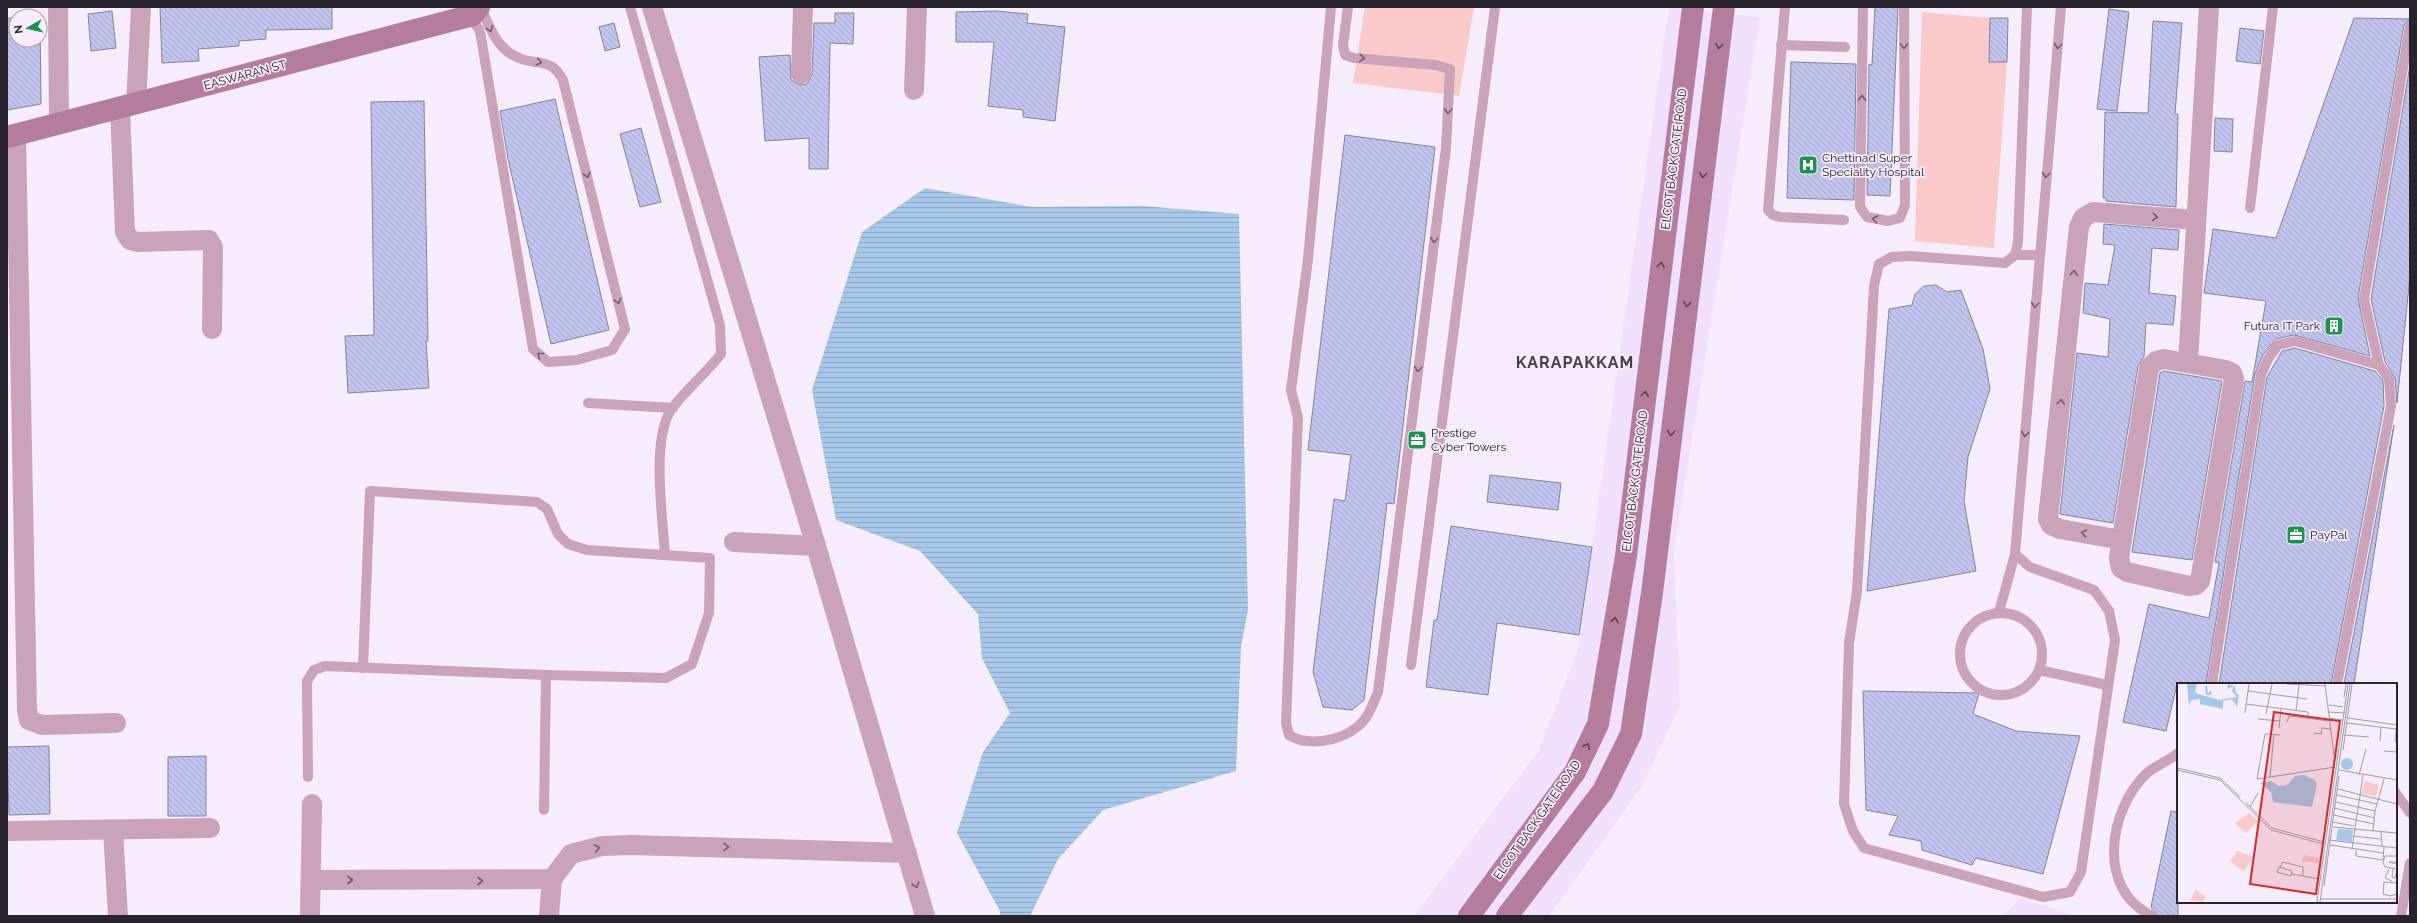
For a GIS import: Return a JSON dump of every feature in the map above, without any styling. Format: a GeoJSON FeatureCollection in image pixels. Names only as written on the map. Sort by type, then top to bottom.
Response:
{"type":"FeatureCollection","features":[{"type":"Feature","properties":{"kind":"street"},"geometry":{"type":"LineString","coordinates":[[58,7],[59,123]]}},
{"type":"Feature","properties":{"kind":"street"},"geometry":{"type":"LineString","coordinates":[[141,7],[128,106],[125,232],[130,240],[138,242],[209,240],[213,247],[212,329]]}},
{"type":"Feature","properties":{"kind":"street"},"geometry":{"type":"LineString","coordinates":[[652,7],[816,546],[925,916]]}},
{"type":"Feature","properties":{"kind":"street"},"geometry":{"type":"LineString","coordinates":[[801,74],[803,7]]}},
{"type":"Feature","properties":{"kind":"street"},"geometry":{"type":"LineString","coordinates":[[914,90],[917,7]]}},
{"type":"Feature","properties":{"kind":"street","name":"ELCOT BACK GATE ROAD"},"geometry":{"type":"LineString","coordinates":[[1475,914],[1575,772],[1598,724],[1626,556],[1693,7]]}},
{"type":"Feature","properties":{"kind":"street"},"geometry":{"type":"LineString","coordinates":[[1507,916],[1604,791],[1631,734],[1652,593],[1724,7]]}},
{"type":"Feature","properties":{"kind":"street"},"geometry":{"type":"LineString","coordinates":[[2182,361],[2184,219],[2197,7]]}},
{"type":"Feature","properties":{"kind":"street"},"geometry":{"type":"LineString","coordinates":[[2182,361],[2209,7]]}},
{"type":"Feature","properties":{"kind":"street","name":"EASWARAN ST"},"geometry":{"type":"LineString","coordinates":[[11,135],[128,106],[477,10]]}},
{"type":"Feature","properties":{"kind":"street"},"geometry":{"type":"LineString","coordinates":[[11,135],[14,442],[27,710],[29,720],[42,725],[116,723]]}},
{"type":"Feature","properties":{"kind":"street"},"geometry":{"type":"LineString","coordinates":[[2122,540],[2060,529],[2051,525],[2048,518],[2079,227],[2083,218],[2093,212],[2184,219]]}},
{"type":"Feature","properties":{"kind":"street"},"geometry":{"type":"LineString","coordinates":[[2156,361],[2182,361],[2226,370],[2232,373],[2234,380],[2200,580],[2196,585],[2188,586],[2127,572],[2121,568],[2120,563],[2122,540],[2149,368],[2156,361]]}},
{"type":"Feature","properties":{"kind":"street"},"geometry":{"type":"LineString","coordinates":[[734,542],[816,546]]}},
{"type":"Feature","properties":{"kind":"street"},"geometry":{"type":"LineString","coordinates":[[310,916],[312,804]]}},
{"type":"Feature","properties":{"kind":"street"},"geometry":{"type":"LineString","coordinates":[[7,832],[210,828]]}},
{"type":"Feature","properties":{"kind":"street"},"geometry":{"type":"LineString","coordinates":[[113,830],[118,916]]}},
{"type":"Feature","properties":{"kind":"street"},"geometry":{"type":"LineString","coordinates":[[549,916],[552,879],[571,854],[602,846],[630,844],[907,853]]}},
{"type":"Feature","properties":{"kind":"street"},"geometry":{"type":"LineString","coordinates":[[311,880],[552,879]]}},
{"type":"Feature","properties":{"kind":"lane"},"geometry":{"type":"LineString","coordinates":[[630,7],[720,325],[720,354],[672,408],[663,429],[660,459],[665,555]]}},
{"type":"Feature","properties":{"kind":"lane"},"geometry":{"type":"LineString","coordinates":[[1331,7],[1308,259],[1291,390],[1298,418],[1286,723],[1289,735],[1298,741],[1311,742],[1343,736],[1358,727],[1369,714],[1378,692],[1446,148],[1450,70],[1435,65],[1354,58],[1345,55],[1343,45],[1348,7]]}},
{"type":"Feature","properties":{"kind":"lane"},"geometry":{"type":"LineString","coordinates":[[1411,665],[1495,7]]}},
{"type":"Feature","properties":{"kind":"lane"},"geometry":{"type":"LineString","coordinates":[[1785,7],[1768,210],[1773,215],[1780,217],[1844,220]]}},
{"type":"Feature","properties":{"kind":"lane"},"geometry":{"type":"LineString","coordinates":[[1863,7],[1860,207],[1867,217],[1888,221],[1900,218],[1905,206],[1904,7]]}},
{"type":"Feature","properties":{"kind":"lane"},"geometry":{"type":"LineString","coordinates":[[2015,554],[2030,567],[2094,590],[2109,611],[2115,640],[2107,685],[2081,872],[2070,892],[2043,897],[1864,848],[1853,832],[1844,804],[1849,643],[1857,591],[1874,286],[1879,264],[1892,257],[1910,256],[2005,263],[2014,255],[2018,242],[2027,7]]}},
{"type":"Feature","properties":{"kind":"lane"},"geometry":{"type":"LineString","coordinates":[[1998,612],[2015,554],[2061,7]]}},
{"type":"Feature","properties":{"kind":"lane"},"geometry":{"type":"LineString","coordinates":[[2250,208],[2273,7]]}},
{"type":"Feature","properties":{"kind":"lane"},"geometry":{"type":"LineString","coordinates":[[477,10],[492,35],[504,48],[518,58],[543,62],[557,69],[563,80],[625,330],[612,350],[577,360],[548,362],[533,350],[477,10]]}},
{"type":"Feature","properties":{"kind":"lane"},"geometry":{"type":"LineString","coordinates":[[2338,683],[2391,406],[2389,379],[2378,365],[2364,299],[2410,26]]}},
{"type":"Feature","properties":{"kind":"lane"},"geometry":{"type":"LineString","coordinates":[[1782,45],[1846,47]]}},
{"type":"Feature","properties":{"kind":"lane"},"geometry":{"type":"LineString","coordinates":[[2014,255],[2039,255]]}},
{"type":"Feature","properties":{"kind":"lane"},"geometry":{"type":"LineString","coordinates":[[2212,683],[2261,375],[2268,359],[2278,345],[2295,341],[2378,365]]}},
{"type":"Feature","properties":{"kind":"lane"},"geometry":{"type":"LineString","coordinates":[[588,402],[672,408]]}},
{"type":"Feature","properties":{"kind":"lane"},"geometry":{"type":"LineString","coordinates":[[308,777],[307,681],[314,670],[325,666],[363,668],[546,675],[666,678],[692,664],[709,612],[710,558],[587,550],[568,544],[558,534],[547,509],[536,502],[370,491],[363,668]]}},
{"type":"Feature","properties":{"kind":"lane"},"geometry":{"type":"LineString","coordinates":[[1998,612],[2012,614],[2025,620],[2035,629],[2041,642],[2042,656],[2039,670],[2030,683],[2017,692],[2001,696],[1985,693],[1972,684],[1962,671],[1959,655],[1961,639],[1970,625],[1983,616],[1998,612]]}},
{"type":"Feature","properties":{"kind":"lane"},"geometry":{"type":"LineString","coordinates":[[2039,670],[2107,685]]}},
{"type":"Feature","properties":{"kind":"lane"},"geometry":{"type":"LineString","coordinates":[[544,810],[546,675]]}},
{"type":"Feature","properties":{"kind":"lane"},"geometry":{"type":"LineString","coordinates":[[2153,916],[2131,902],[2118,883],[2113,864],[2115,836],[2127,799],[2147,772],[2177,754]]}},
{"type":"Feature","properties":{"kind":"lane"},"geometry":{"type":"LineString","coordinates":[[2397,794],[2410,813]]}},
{"type":"Feature","properties":{"kind":"lane"},"geometry":{"type":"LineString","coordinates":[[2401,916],[2410,863]]}},
{"type":"Feature","properties":{"kind":"shaded area"},"geometry":{"type":"Polygon","coordinates":[[[1365,7],[1474,7],[1459,96],[1353,83],[1365,7]]]}},
{"type":"Feature","properties":{"kind":"shaded area"},"geometry":{"type":"Polygon","coordinates":[[[1669,7],[1760,17],[1674,550],[1680,705],[1642,786],[1549,916],[1414,916],[1538,752],[1577,652],[1669,7]]]}},
{"type":"Feature","properties":{"kind":"shaded area"},"geometry":{"type":"Polygon","coordinates":[[[1922,12],[1990,18],[1989,62],[2007,62],[1994,248],[1915,241],[1922,12]]]}},
{"type":"Feature","properties":{"kind":"shaded area"},"geometry":{"type":"Polygon","coordinates":[[[2020,898],[2077,916],[2003,916],[2020,898]]]}},
{"type":"Feature","properties":{"kind":"water"},"geometry":{"type":"Polygon","coordinates":[[[925,188],[1032,207],[1143,206],[1239,214],[1248,610],[1241,646],[1236,771],[1103,810],[1058,859],[1030,916],[1000,916],[1000,911],[957,833],[983,752],[1010,713],[982,658],[978,614],[920,551],[836,520],[812,390],[862,232],[925,188]]]}},
{"type":"Feature","properties":{"kind":"building"},"geometry":{"type":"Polygon","coordinates":[[[160,7],[332,7],[332,29],[266,30],[266,39],[239,41],[239,46],[198,49],[199,61],[162,63],[160,7]]]}},
{"type":"Feature","properties":{"kind":"building"},"geometry":{"type":"Polygon","coordinates":[[[1875,7],[1898,7],[1890,196],[1867,195],[1869,64],[1872,65],[1875,7]]]}},
{"type":"Feature","properties":{"kind":"building"},"geometry":{"type":"Polygon","coordinates":[[[2109,9],[2129,12],[2117,111],[2097,109],[2109,9]]]}},
{"type":"Feature","properties":{"kind":"building"},"geometry":{"type":"Polygon","coordinates":[[[112,11],[116,48],[91,51],[88,14],[112,11]]]}},
{"type":"Feature","properties":{"kind":"building"},"geometry":{"type":"Polygon","coordinates":[[[997,11],[1028,14],[1027,23],[1065,27],[1055,121],[1023,117],[1023,110],[988,106],[994,42],[956,42],[956,12],[997,11]]]}},
{"type":"Feature","properties":{"kind":"building"},"geometry":{"type":"Polygon","coordinates":[[[835,13],[854,13],[853,44],[830,43],[828,169],[809,169],[809,138],[765,141],[759,57],[790,55],[791,80],[800,85],[807,84],[812,74],[814,23],[835,23],[835,13]]]}},
{"type":"Feature","properties":{"kind":"building"},"geometry":{"type":"Polygon","coordinates":[[[8,18],[8,48],[40,48],[41,104],[7,110],[8,18]]]}},
{"type":"Feature","properties":{"kind":"building"},"geometry":{"type":"Polygon","coordinates":[[[1990,18],[2008,18],[2007,62],[1989,62],[1990,18]]]}},
{"type":"Feature","properties":{"kind":"building"},"geometry":{"type":"Polygon","coordinates":[[[2354,18],[2410,19],[2404,25],[2358,298],[2370,356],[2294,335],[2276,339],[2263,355],[2255,374],[2206,683],[2177,683],[2166,731],[2123,722],[2149,604],[2209,618],[2219,563],[2215,562],[2245,381],[2252,382],[2266,301],[2204,293],[2213,229],[2276,238],[2354,18]]]}},
{"type":"Feature","properties":{"kind":"building"},"geometry":{"type":"Polygon","coordinates":[[[2153,21],[2182,23],[2175,114],[2178,114],[2176,207],[2106,201],[2106,198],[2103,198],[2105,112],[2148,113],[2153,21]]]}},
{"type":"Feature","properties":{"kind":"building"},"geometry":{"type":"Polygon","coordinates":[[[614,23],[620,47],[605,51],[599,27],[614,23]]]}},
{"type":"Feature","properties":{"kind":"building"},"geometry":{"type":"Polygon","coordinates":[[[2240,28],[2264,31],[2260,64],[2236,61],[2240,28]]]}},
{"type":"Feature","properties":{"kind":"building"},"geometry":{"type":"Polygon","coordinates":[[[1791,62],[1856,64],[1854,200],[1787,198],[1791,62]]]}},
{"type":"Feature","properties":{"kind":"building"},"geometry":{"type":"Polygon","coordinates":[[[2410,65],[2410,276],[2397,403],[2395,378],[2385,362],[2371,299],[2410,65]]]}},
{"type":"Feature","properties":{"kind":"building"},"geometry":{"type":"Polygon","coordinates":[[[555,99],[609,330],[551,344],[508,159],[500,111],[555,99]]]}},
{"type":"Feature","properties":{"kind":"building"},"geometry":{"type":"Polygon","coordinates":[[[424,101],[428,341],[426,341],[429,388],[348,393],[345,336],[374,335],[371,102],[424,101]]]}},
{"type":"Feature","properties":{"kind":"building"},"geometry":{"type":"Polygon","coordinates":[[[2215,118],[2233,119],[2232,152],[2214,151],[2215,118]]]}},
{"type":"Feature","properties":{"kind":"building"},"geometry":{"type":"Polygon","coordinates":[[[641,128],[661,202],[640,207],[620,134],[641,128]]]}},
{"type":"Feature","properties":{"kind":"building"},"geometry":{"type":"Polygon","coordinates":[[[1345,135],[1435,147],[1394,504],[1387,503],[1364,700],[1352,710],[1323,707],[1313,672],[1334,499],[1345,501],[1351,455],[1308,450],[1345,135]]]}},
{"type":"Feature","properties":{"kind":"building"},"geometry":{"type":"Polygon","coordinates":[[[2104,224],[2179,230],[2178,250],[2152,248],[2149,293],[2176,296],[2173,325],[2146,323],[2144,357],[2138,366],[2113,523],[2060,514],[2077,353],[2108,357],[2110,319],[2083,313],[2085,283],[2108,285],[2115,245],[2103,244],[2104,224]]]}},
{"type":"Feature","properties":{"kind":"building"},"geometry":{"type":"Polygon","coordinates":[[[1936,285],[1947,292],[1961,290],[1983,349],[1990,389],[1968,457],[1964,501],[1976,571],[1867,591],[1889,309],[1912,305],[1915,294],[1924,286],[1936,285]]]}},
{"type":"Feature","properties":{"kind":"building","name":"PayPal"},"geometry":{"type":"Polygon","coordinates":[[[2295,348],[2375,371],[2383,381],[2384,406],[2331,683],[2219,683],[2267,377],[2282,351],[2295,348]]]}},
{"type":"Feature","properties":{"kind":"building"},"geometry":{"type":"Polygon","coordinates":[[[2164,371],[2222,381],[2192,560],[2132,552],[2160,373],[2164,371]]]}},
{"type":"Feature","properties":{"kind":"building"},"geometry":{"type":"Polygon","coordinates":[[[2394,425],[2354,683],[2344,683],[2394,425]]]}},
{"type":"Feature","properties":{"kind":"building"},"geometry":{"type":"Polygon","coordinates":[[[1490,475],[1561,483],[1558,510],[1487,502],[1490,475]]]}},
{"type":"Feature","properties":{"kind":"building"},"geometry":{"type":"Polygon","coordinates":[[[1451,526],[1592,547],[1579,635],[1497,623],[1488,695],[1426,687],[1434,620],[1437,620],[1451,526]]]}},
{"type":"Feature","properties":{"kind":"building"},"geometry":{"type":"Polygon","coordinates":[[[1863,691],[1979,693],[1973,714],[2016,731],[2080,736],[2043,874],[1976,858],[1972,865],[1922,850],[1921,841],[1889,835],[1898,816],[1866,810],[1863,691]]]}},
{"type":"Feature","properties":{"kind":"building"},"geometry":{"type":"Polygon","coordinates":[[[49,746],[50,814],[9,815],[7,747],[49,746]]]}},
{"type":"Feature","properties":{"kind":"building"},"geometry":{"type":"Polygon","coordinates":[[[206,756],[206,816],[168,816],[168,757],[206,756]]]}},
{"type":"Feature","properties":{"kind":"building"},"geometry":{"type":"Polygon","coordinates":[[[2171,811],[2177,812],[2178,916],[2159,916],[2151,907],[2171,811]]]}},
{"type":"Feature","properties":{"kind":"place","name":"Chettinad Super Speciality Hospital"},"geometry":{"type":"Point","coordinates":[1808,165]}},
{"type":"Feature","properties":{"kind":"place","name":"Futura IT Park"},"geometry":{"type":"Point","coordinates":[2334,326]}},
{"type":"Feature","properties":{"kind":"place","name":"Prestige Cyber Towers"},"geometry":{"type":"Point","coordinates":[1417,440]}},
{"type":"Feature","properties":{"kind":"place","name":"PayPal"},"geometry":{"type":"Point","coordinates":[2296,535]}},
{"type":"Feature","properties":{"kind":"district","name":"KARAPAKKAM"},"geometry":{"type":"Point","coordinates":[1575,362]}}]}
